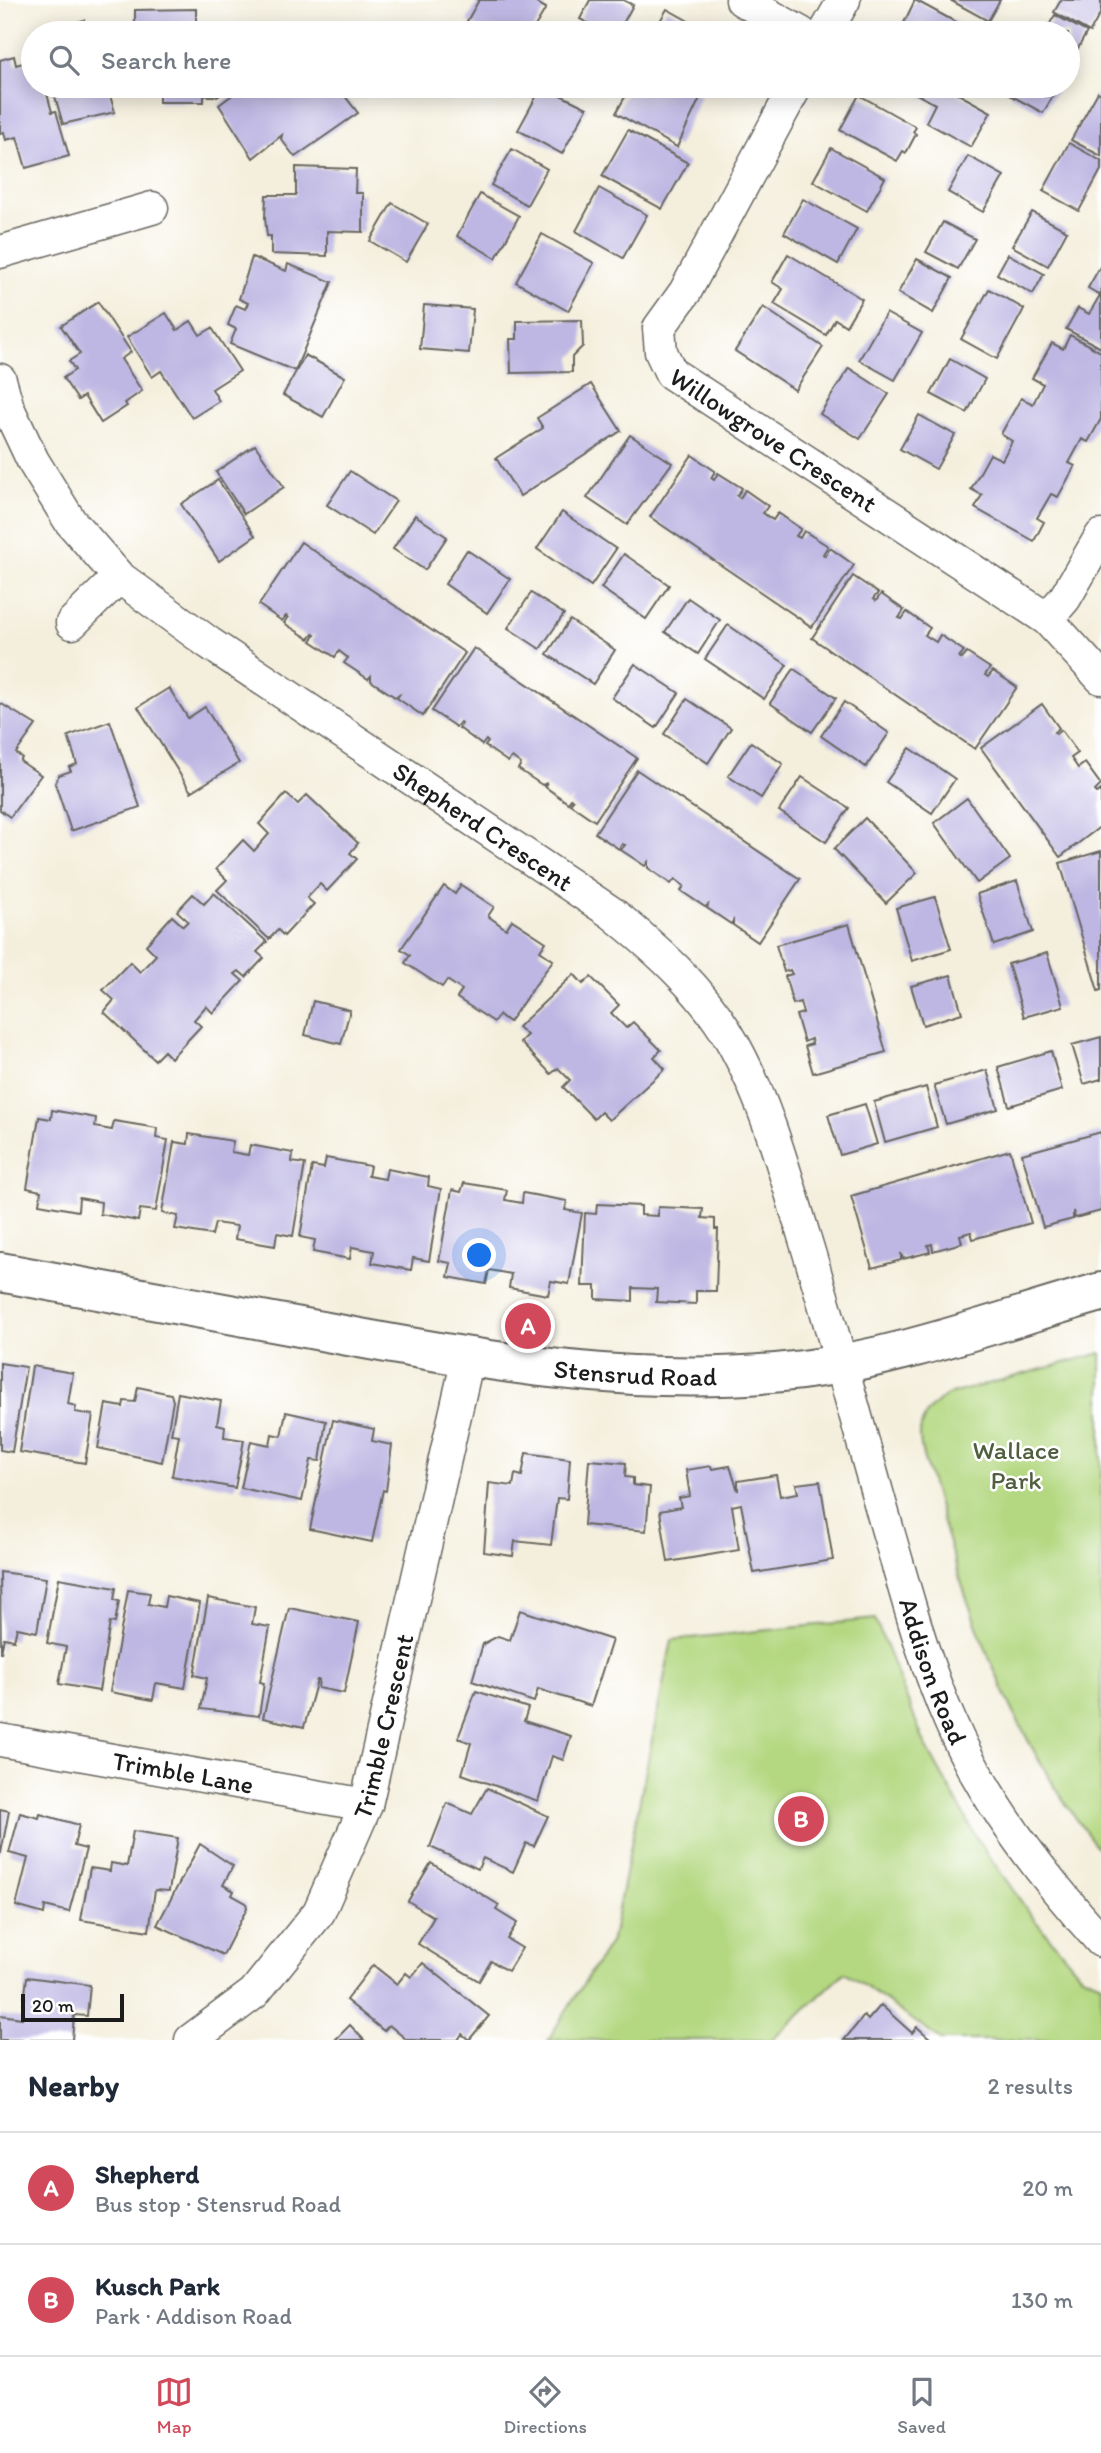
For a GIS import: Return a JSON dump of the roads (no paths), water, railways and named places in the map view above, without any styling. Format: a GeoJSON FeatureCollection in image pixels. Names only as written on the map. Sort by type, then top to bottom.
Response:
{"type":"FeatureCollection","features":[{"type":"Feature","properties":{"kind":"street"},"geometry":{"type":"LineString","coordinates":[[742,0],[780,21]]}},
{"type":"Feature","properties":{"kind":"street"},"geometry":{"type":"LineString","coordinates":[[832,21],[844,0]]}},
{"type":"Feature","properties":{"kind":"street","name":"Willowgrove Crescent"},"geometry":{"type":"LineString","coordinates":[[790,98],[685,292],[659,328],[661,352],[671,373],[1047,619],[1101,678]]}},
{"type":"Feature","properties":{"kind":"street"},"geometry":{"type":"LineString","coordinates":[[0,252],[152,208]]}},
{"type":"Feature","properties":{"kind":"street","name":"Shepherd Crescent"},"geometry":{"type":"LineString","coordinates":[[0,380],[8,408],[33,461],[70,521],[119,577],[209,643],[612,913],[691,984],[733,1043],[766,1111],[841,1364]]}},
{"type":"Feature","properties":{"kind":"street"},"geometry":{"type":"LineString","coordinates":[[1047,619],[1065,598],[1101,536]]}},
{"type":"Feature","properties":{"kind":"street"},"geometry":{"type":"LineString","coordinates":[[72,623],[119,577]]}},
{"type":"Feature","properties":{"kind":"street","name":"Stensrud Road"},"geometry":{"type":"LineString","coordinates":[[0,1272],[468,1358],[625,1374],[690,1376],[789,1371],[841,1364],[916,1348],[1101,1292]]}},
{"type":"Feature","properties":{"kind":"street","name":"Trimble Crescent"},"geometry":{"type":"LineString","coordinates":[[191,2040],[254,1993],[319,1912],[366,1805],[468,1358]]}},
{"type":"Feature","properties":{"kind":"street","name":"Addison Road"},"geometry":{"type":"LineString","coordinates":[[841,1364],[917,1633],[950,1723],[985,1788],[1028,1852],[1101,1941]]}},
{"type":"Feature","properties":{"kind":"street","name":"Trimble Lane"},"geometry":{"type":"LineString","coordinates":[[0,1740],[366,1805]]}},
{"type":"Feature","properties":{"kind":"place","name":"Shepherd"},"geometry":{"type":"Point","coordinates":[528,1326]}},
{"type":"Feature","properties":{"kind":"place","name":"Kusch Park"},"geometry":{"type":"Point","coordinates":[801,1819]}},
{"type":"Feature","properties":{"kind":"park label","name":"Wallace Park"},"geometry":{"type":"Point","coordinates":[1016,1465]}}]}
